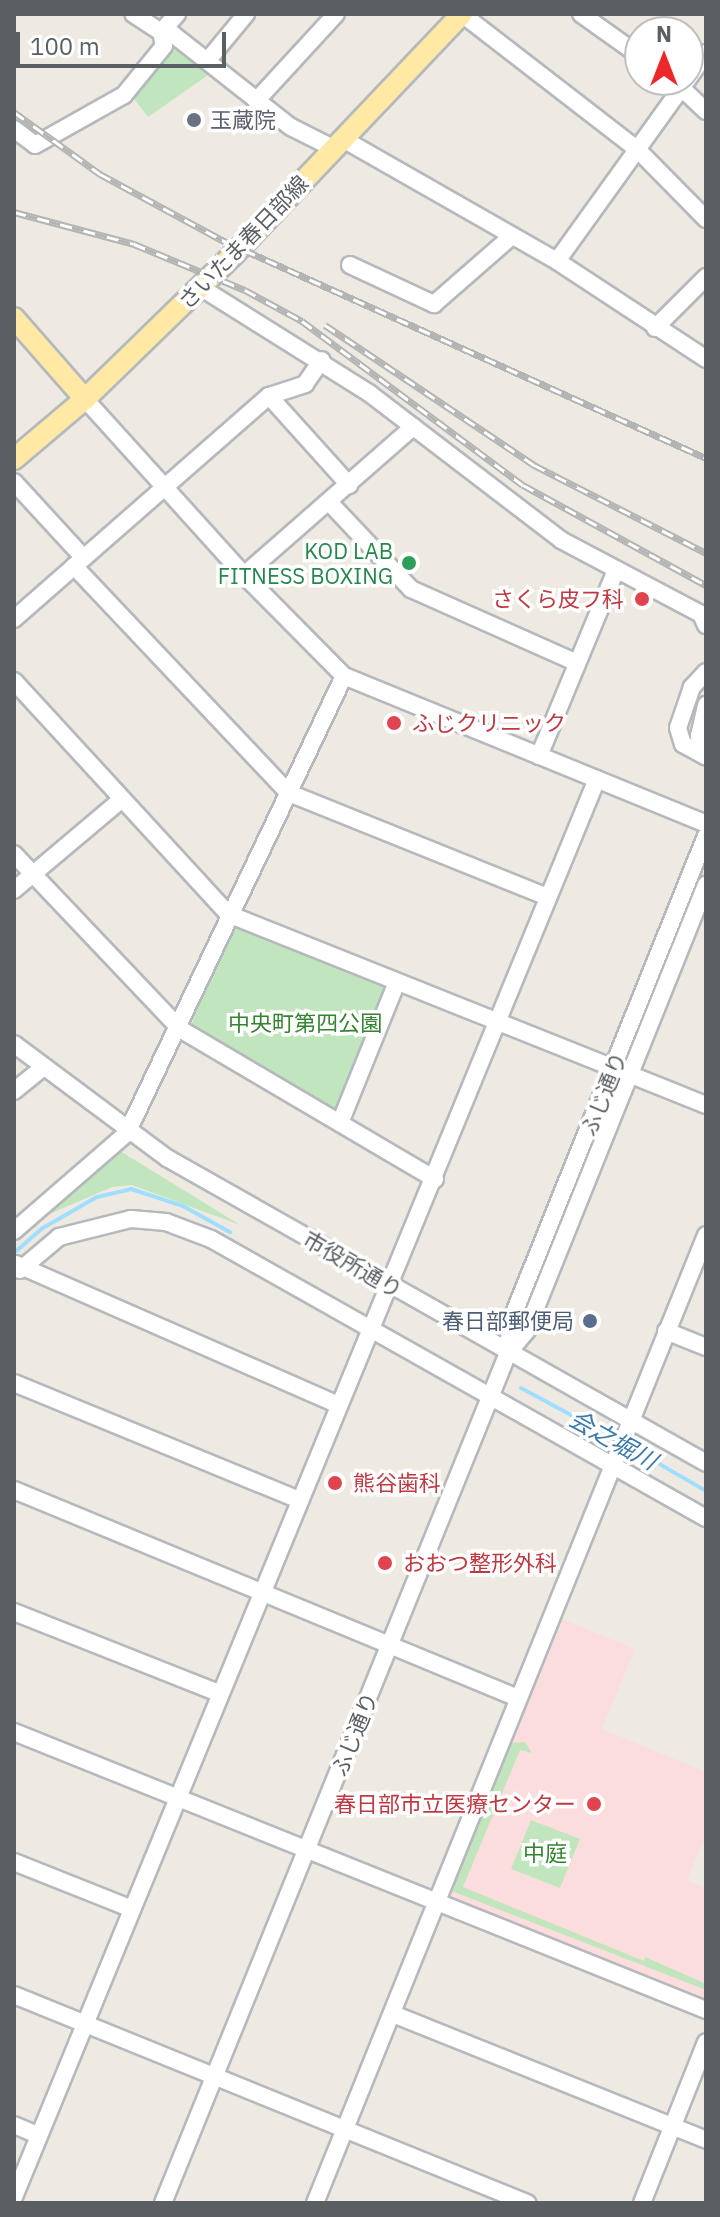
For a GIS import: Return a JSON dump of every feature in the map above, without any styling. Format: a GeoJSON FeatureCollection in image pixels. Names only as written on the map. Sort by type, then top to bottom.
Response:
{"type":"FeatureCollection","features":[{"type":"Feature","properties":{"kind":"main road","name":"さいたま春日部線"},"geometry":{"type":"LineString","coordinates":[[14,459],[85,399],[200,287],[462,14]]}},
{"type":"Feature","properties":{"kind":"main road"},"geometry":{"type":"LineString","coordinates":[[14,318],[85,399]]}},
{"type":"Feature","properties":{"kind":"street"},"geometry":{"type":"LineString","coordinates":[[133,14],[208,60],[291,127],[338,144],[557,261],[706,359]]}},
{"type":"Feature","properties":{"kind":"street"},"geometry":{"type":"LineString","coordinates":[[14,129],[35,145],[124,95],[164,46],[163,30],[177,14]]}},
{"type":"Feature","properties":{"kind":"street"},"geometry":{"type":"LineString","coordinates":[[208,60],[246,14]]}},
{"type":"Feature","properties":{"kind":"street"},"geometry":{"type":"LineString","coordinates":[[256,101],[336,14]]}},
{"type":"Feature","properties":{"kind":"street"},"geometry":{"type":"LineString","coordinates":[[462,14],[638,150],[706,219]]}},
{"type":"Feature","properties":{"kind":"street"},"geometry":{"type":"LineString","coordinates":[[581,14],[624,45]]}},
{"type":"Feature","properties":{"kind":"street"},"geometry":{"type":"LineString","coordinates":[[557,261],[673,96]]}},
{"type":"Feature","properties":{"kind":"street"},"geometry":{"type":"LineString","coordinates":[[350,265],[434,304],[512,236]]}},
{"type":"Feature","properties":{"kind":"street"},"geometry":{"type":"LineString","coordinates":[[655,328],[706,277]]}},
{"type":"Feature","properties":{"kind":"street"},"geometry":{"type":"LineString","coordinates":[[200,287],[322,360],[561,540],[701,614],[706,625]]}},
{"type":"Feature","properties":{"kind":"street"},"geometry":{"type":"LineString","coordinates":[[14,619],[269,396],[305,384],[322,360]]}},
{"type":"Feature","properties":{"kind":"street"},"geometry":{"type":"LineString","coordinates":[[269,396],[349,485]]}},
{"type":"Feature","properties":{"kind":"street"},"geometry":{"type":"LineString","coordinates":[[85,399],[244,575],[344,676],[706,824]]}},
{"type":"Feature","properties":{"kind":"street"},"geometry":{"type":"LineString","coordinates":[[244,575],[330,503],[413,427]]}},
{"type":"Feature","properties":{"kind":"street"},"geometry":{"type":"LineString","coordinates":[[14,482],[79,562],[289,793],[548,897]]}},
{"type":"Feature","properties":{"kind":"street"},"geometry":{"type":"LineString","coordinates":[[330,503],[411,589],[577,663]]}},
{"type":"Feature","properties":{"kind":"street"},"geometry":{"type":"LineString","coordinates":[[539,756],[616,570]]}},
{"type":"Feature","properties":{"kind":"street"},"geometry":{"type":"LineString","coordinates":[[705,757],[683,744],[678,728],[692,687],[706,672]]}},
{"type":"Feature","properties":{"kind":"street"},"geometry":{"type":"LineString","coordinates":[[14,1231],[127,1133],[180,1029],[228,914],[344,676]]}},
{"type":"Feature","properties":{"kind":"street"},"geometry":{"type":"LineString","coordinates":[[14,681],[228,914],[706,1105]]}},
{"type":"Feature","properties":{"kind":"street"},"geometry":{"type":"LineString","coordinates":[[705,757],[699,736],[706,705]]}},
{"type":"Feature","properties":{"kind":"street"},"geometry":{"type":"LineString","coordinates":[[14,2197],[336,1404],[378,1302],[435,1179],[597,779]]}},
{"type":"Feature","properties":{"kind":"street"},"geometry":{"type":"LineString","coordinates":[[14,890],[122,799]]}},
{"type":"Feature","properties":{"kind":"street","name":"ふじ通り"},"geometry":{"type":"LineString","coordinates":[[163,2203],[493,1391],[506,1358],[510,1323],[706,836]]}},
{"type":"Feature","properties":{"kind":"street"},"geometry":{"type":"LineString","coordinates":[[14,854],[180,1029],[435,1179]]}},
{"type":"Feature","properties":{"kind":"street","name":"ふじ通り"},"geometry":{"type":"LineString","coordinates":[[506,1358],[527,1330],[706,885]]}},
{"type":"Feature","properties":{"kind":"street"},"geometry":{"type":"LineString","coordinates":[[340,1123],[397,982]]}},
{"type":"Feature","properties":{"kind":"street","name":"市役所通り"},"geometry":{"type":"LineString","coordinates":[[14,1044],[127,1133],[506,1358],[629,1426],[706,1463]]}},
{"type":"Feature","properties":{"kind":"street"},"geometry":{"type":"LineString","coordinates":[[14,1091],[42,1068]]}},
{"type":"Feature","properties":{"kind":"street"},"geometry":{"type":"LineString","coordinates":[[16,1265],[59,1237],[131,1219],[166,1222],[211,1239],[370,1322],[614,1461],[706,1518]]}},
{"type":"Feature","properties":{"kind":"street"},"geometry":{"type":"LineString","coordinates":[[315,2203],[706,1235]]}},
{"type":"Feature","properties":{"kind":"street"},"geometry":{"type":"LineString","coordinates":[[16,1265],[336,1404]]}},
{"type":"Feature","properties":{"kind":"street"},"geometry":{"type":"LineString","coordinates":[[666,1331],[706,1347]]}},
{"type":"Feature","properties":{"kind":"street"},"geometry":{"type":"LineString","coordinates":[[14,1383],[299,1500]]}},
{"type":"Feature","properties":{"kind":"street"},"geometry":{"type":"LineString","coordinates":[[14,1490],[518,1698]]}},
{"type":"Feature","properties":{"kind":"street"},"geometry":{"type":"LineString","coordinates":[[14,1612],[219,1693]]}},
{"type":"Feature","properties":{"kind":"street"},"geometry":{"type":"LineString","coordinates":[[14,1732],[308,1847],[706,2010]]}},
{"type":"Feature","properties":{"kind":"street"},"geometry":{"type":"LineString","coordinates":[[14,1862],[132,1909]]}},
{"type":"Feature","properties":{"kind":"street"},"geometry":{"type":"LineString","coordinates":[[14,1995],[527,2203]]}},
{"type":"Feature","properties":{"kind":"street"},"geometry":{"type":"LineString","coordinates":[[393,2014],[706,2140]]}},
{"type":"Feature","properties":{"kind":"street"},"geometry":{"type":"LineString","coordinates":[[642,2203],[706,2042]]}},
{"type":"Feature","properties":{"kind":"street"},"geometry":{"type":"LineString","coordinates":[[14,2125],[38,2135]]}},
{"type":"Feature","properties":{"kind":"shaded area","name":"春日部市立医療センター"},"geometry":{"type":"Polygon","coordinates":[[[559,1618],[635,1649],[602,1729],[706,1772],[706,1835],[687,1880],[706,1888],[706,2003],[444,1895],[559,1618]]]}},
{"type":"Feature","properties":{"kind":"green space"},"geometry":{"type":"Polygon","coordinates":[[[175,45],[214,71],[148,117],[131,95],[175,45]]]}},
{"type":"Feature","properties":{"kind":"green space","name":"中央町第四公園"},"geometry":{"type":"Polygon","coordinates":[[[233,922],[391,988],[339,1119],[190,1028],[233,922]]]}},
{"type":"Feature","properties":{"kind":"green space"},"geometry":{"type":"Polygon","coordinates":[[[120,1151],[240,1225],[132,1185],[112,1187],[47,1215],[120,1151]]]}},
{"type":"Feature","properties":{"kind":"green space"},"geometry":{"type":"Polygon","coordinates":[[[525,1742],[532,1753],[520,1750],[463,1887],[644,1961],[645,1957],[704,1983],[706,1979],[706,1990],[449,1890],[509,1743],[525,1742]]]}},
{"type":"Feature","properties":{"kind":"green space","name":"中庭"},"geometry":{"type":"Polygon","coordinates":[[[531,1820],[580,1839],[560,1888],[511,1869],[531,1820]]]}},
{"type":"Feature","properties":{"kind":"waterway","name":"会之堀川"},"geometry":{"type":"LineString","coordinates":[[14,1253],[43,1228],[97,1197],[131,1189],[183,1206],[230,1232]]}},
{"type":"Feature","properties":{"kind":"waterway","name":"会之堀川"},"geometry":{"type":"LineString","coordinates":[[521,1388],[617,1440]]}},
{"type":"Feature","properties":{"kind":"waterway","name":"会之堀川"},"geometry":{"type":"LineString","coordinates":[[625,1444],[706,1491]]}},
{"type":"Feature","properties":{"kind":"railway"},"geometry":{"type":"LineString","coordinates":[[14,112],[100,174],[222,240],[706,458]]}},
{"type":"Feature","properties":{"kind":"railway"},"geometry":{"type":"LineString","coordinates":[[14,212],[134,244],[245,290],[302,321],[523,485],[706,585]]}},
{"type":"Feature","properties":{"kind":"railway"},"geometry":{"type":"LineString","coordinates":[[325,325],[534,465],[706,553]]}},
{"type":"Feature","properties":{"kind":"place","name":"玉蔵院"},"geometry":{"type":"Point","coordinates":[194,120]}},
{"type":"Feature","properties":{"kind":"place","name":"KOD LAB FITNESS BOXING"},"geometry":{"type":"Point","coordinates":[409,563]}},
{"type":"Feature","properties":{"kind":"place","name":"さくら皮フ科"},"geometry":{"type":"Point","coordinates":[642,599]}},
{"type":"Feature","properties":{"kind":"place","name":"ふじクリニック"},"geometry":{"type":"Point","coordinates":[394,723]}},
{"type":"Feature","properties":{"kind":"place","name":"春日部郵便局"},"geometry":{"type":"Point","coordinates":[590,1321]}},
{"type":"Feature","properties":{"kind":"place","name":"熊谷歯科"},"geometry":{"type":"Point","coordinates":[335,1483]}},
{"type":"Feature","properties":{"kind":"place","name":"おおつ整形外科"},"geometry":{"type":"Point","coordinates":[385,1563]}},
{"type":"Feature","properties":{"kind":"place","name":"春日部市立医療センター"},"geometry":{"type":"Point","coordinates":[594,1804]}}]}
